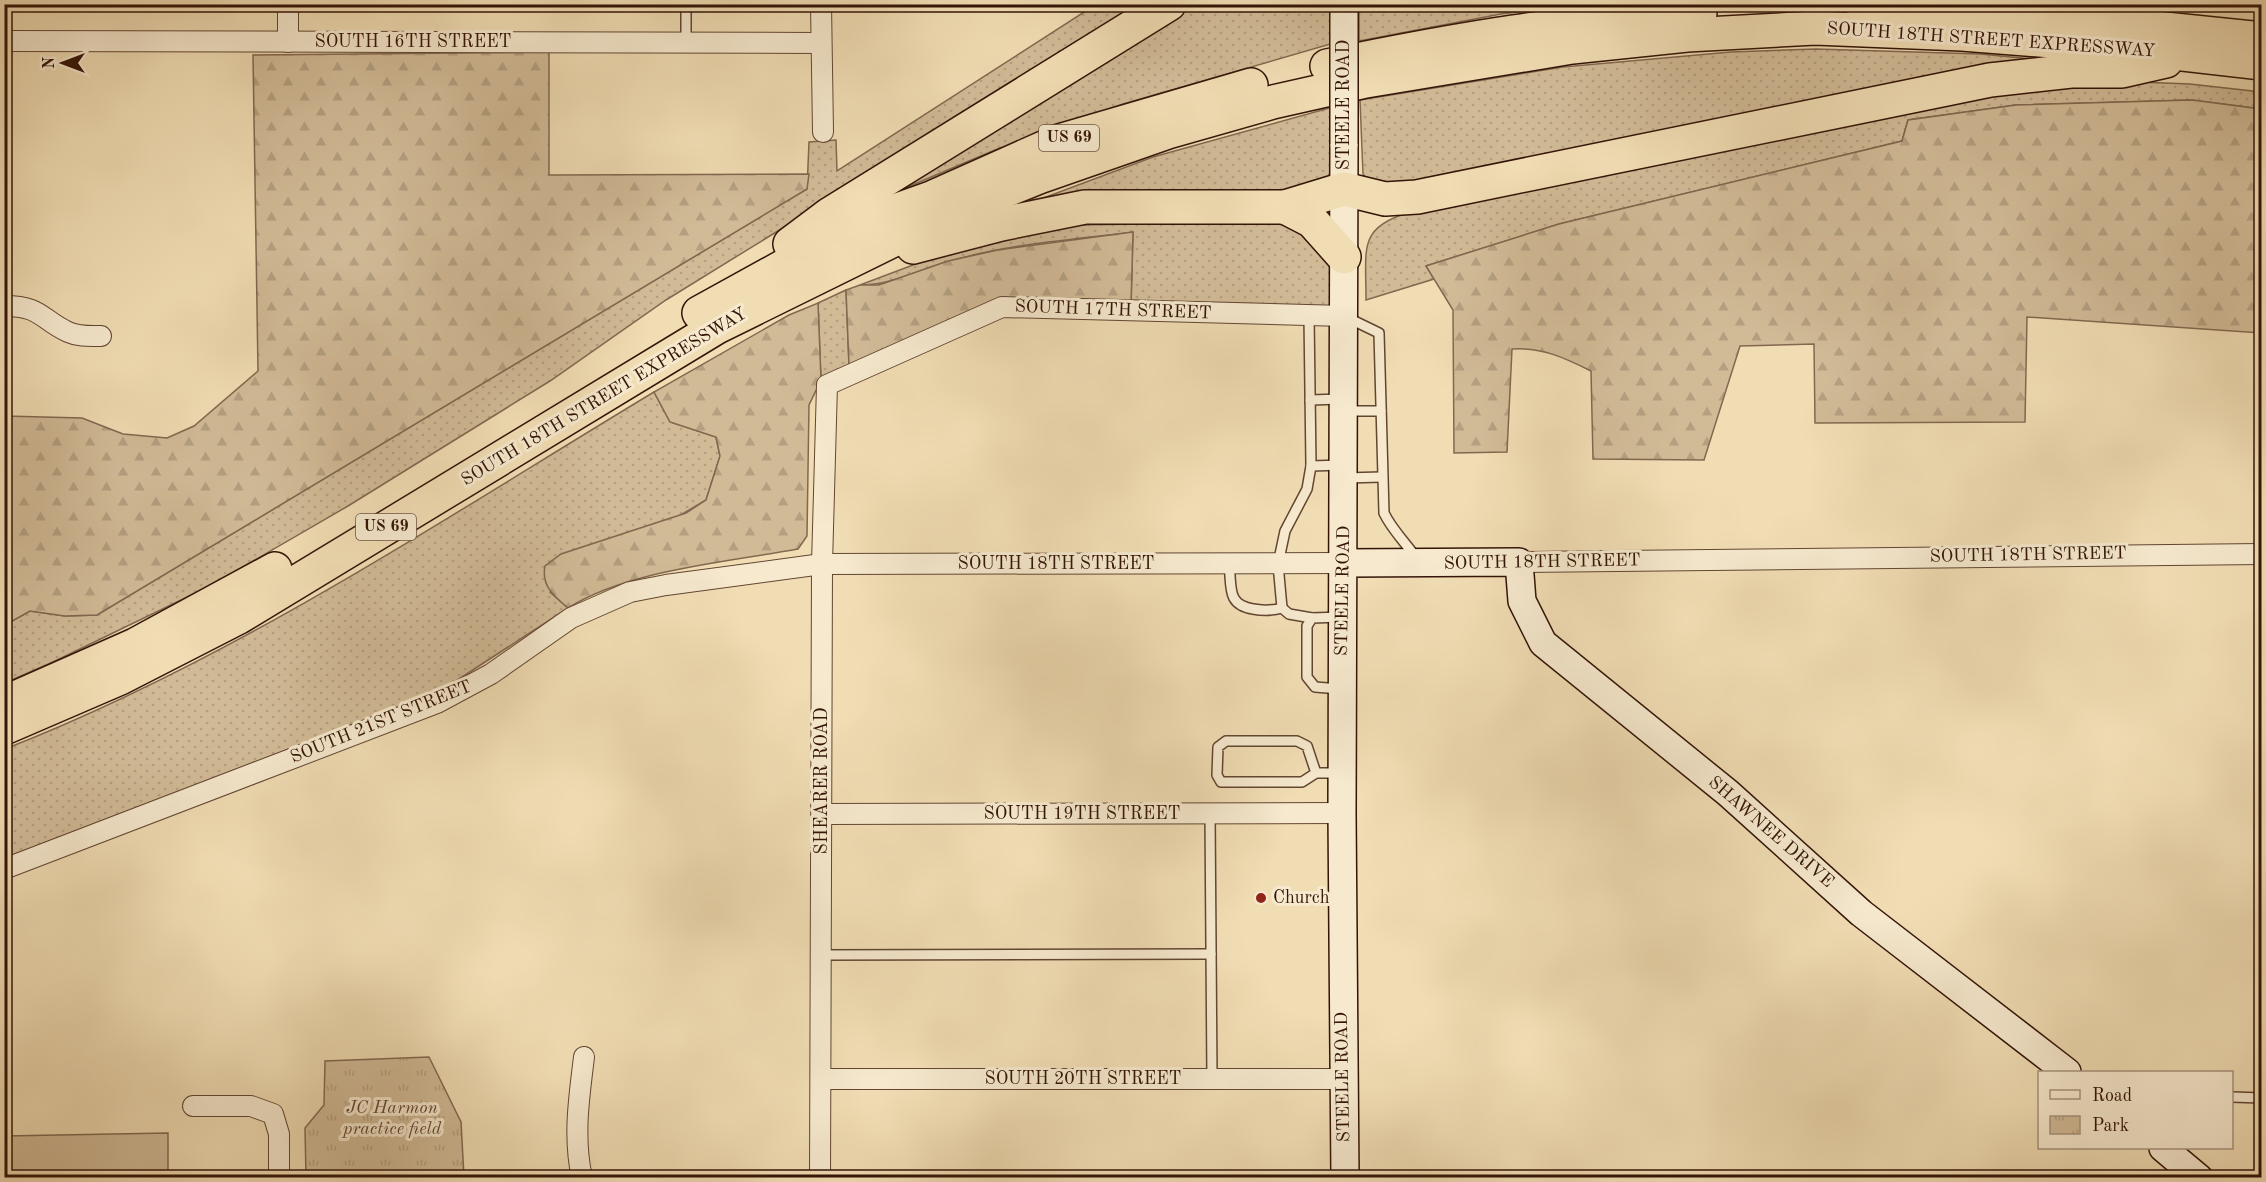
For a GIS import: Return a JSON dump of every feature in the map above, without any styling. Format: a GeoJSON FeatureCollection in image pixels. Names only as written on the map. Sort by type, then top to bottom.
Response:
{"type":"FeatureCollection","features":[{"type":"Feature","properties":{"kind":"highway"},"geometry":{"type":"LineString","coordinates":[[714,304],[830,214],[1169,4]]}},
{"type":"Feature","properties":{"kind":"highway"},"geometry":{"type":"LineString","coordinates":[[2155,4],[2262,37]]}},
{"type":"Feature","properties":{"kind":"highway","name":"SOUTH 18TH STREET EXPRESSWAY"},"geometry":{"type":"LineString","coordinates":[[4,703],[135,645],[255,582],[714,304],[864,222],[930,198],[1059,141],[1187,102],[1303,72],[1442,42],[1560,24],[1642,16],[1792,8],[1990,11],[2262,37]]}},
{"type":"Feature","properties":{"kind":"highway","name":"SOUTH 18TH STREET EXPRESSWAY"},"geometry":{"type":"LineString","coordinates":[[4,728],[120,678],[239,617],[717,327],[940,217],[1039,177],[1168,132],[1273,102],[1366,81],[1572,47],[1686,35],[1815,28],[1962,34],[2262,63]]}},
{"type":"Feature","properties":{"kind":"highway"},"geometry":{"type":"LineString","coordinates":[[834,270],[970,232],[1085,207],[1285,207],[1344,189],[1385,199],[1417,197],[1990,80],[2071,71],[2122,71],[2194,55]]}},
{"type":"Feature","properties":{"kind":"highway"},"geometry":{"type":"LineString","coordinates":[[1285,207],[1312,221],[1344,257]]}},
{"type":"Feature","properties":{"kind":"main road","name":"STEELE ROAD"},"geometry":{"type":"LineString","coordinates":[[1344,4],[1342,689],[1329,773],[1342,813],[1344,1178]]}},
{"type":"Feature","properties":{"kind":"main road","name":"SOUTH 18TH STREET"},"geometry":{"type":"LineString","coordinates":[[1344,563],[1519,562]]}},
{"type":"Feature","properties":{"kind":"main road","name":"SHAWNEE DRIVE"},"geometry":{"type":"LineString","coordinates":[[1519,562],[1522,601],[1543,643],[1728,793],[1862,913],[2066,1071]]}},
{"type":"Feature","properties":{"kind":"main road"},"geometry":{"type":"LineString","coordinates":[[2164,1149],[2199,1178]]}},
{"type":"Feature","properties":{"kind":"street"},"geometry":{"type":"LineString","coordinates":[[288,4],[288,42]]}},
{"type":"Feature","properties":{"kind":"street"},"geometry":{"type":"LineString","coordinates":[[821,4],[823,132]]}},
{"type":"Feature","properties":{"kind":"street","name":"SOUTH 16TH STREET"},"geometry":{"type":"LineString","coordinates":[[4,41],[821,43]]}},
{"type":"Feature","properties":{"kind":"street"},"geometry":{"type":"LineString","coordinates":[[4,306],[23,306],[44,314],[68,332],[85,336],[101,336]]}},
{"type":"Feature","properties":{"kind":"street","name":"SOUTH 17TH STREET"},"geometry":{"type":"LineString","coordinates":[[827,385],[1002,308],[1344,316]]}},
{"type":"Feature","properties":{"kind":"street","name":"SHEARER ROAD"},"geometry":{"type":"LineString","coordinates":[[820,1178],[822,564],[827,385]]}},
{"type":"Feature","properties":{"kind":"street","name":"SOUTH 18TH STREET"},"geometry":{"type":"LineString","coordinates":[[1519,562],[2262,554]]}},
{"type":"Feature","properties":{"kind":"street","name":"SOUTH 18TH STREET"},"geometry":{"type":"LineString","coordinates":[[822,564],[1344,563]]}},
{"type":"Feature","properties":{"kind":"street","name":"SOUTH 21ST STREET"},"geometry":{"type":"LineString","coordinates":[[4,869],[437,703],[491,674],[571,618],[630,592],[822,564]]}},
{"type":"Feature","properties":{"kind":"street","name":"SOUTH 19TH STREET"},"geometry":{"type":"LineString","coordinates":[[822,814],[1342,813]]}},
{"type":"Feature","properties":{"kind":"street"},"geometry":{"type":"LineString","coordinates":[[582,1178],[578,1160],[577,1109],[584,1057]]}},
{"type":"Feature","properties":{"kind":"street","name":"SOUTH 20TH STREET"},"geometry":{"type":"LineString","coordinates":[[822,1079],[1343,1079]]}},
{"type":"Feature","properties":{"kind":"street"},"geometry":{"type":"LineString","coordinates":[[193,1106],[251,1106],[273,1114],[279,1134],[279,1178]]}},
{"type":"Feature","properties":{"kind":"lane"},"geometry":{"type":"LineString","coordinates":[[686,4],[686,43]]}},
{"type":"Feature","properties":{"kind":"lane"},"geometry":{"type":"LineString","coordinates":[[1309,316],[1311,466],[1307,489],[1285,531],[1278,564],[1282,608],[1288,614],[1312,618],[1342,617]]}},
{"type":"Feature","properties":{"kind":"lane"},"geometry":{"type":"LineString","coordinates":[[1344,316],[1379,333],[1384,513],[1390,527],[1401,535],[1420,563]]}},
{"type":"Feature","properties":{"kind":"lane"},"geometry":{"type":"LineString","coordinates":[[1310,400],[1381,411]]}},
{"type":"Feature","properties":{"kind":"lane"},"geometry":{"type":"LineString","coordinates":[[1311,466],[1382,477]]}},
{"type":"Feature","properties":{"kind":"lane"},"geometry":{"type":"LineString","coordinates":[[1229,564],[1233,600],[1240,607],[1270,611],[1282,608]]}},
{"type":"Feature","properties":{"kind":"lane"},"geometry":{"type":"LineString","coordinates":[[1312,618],[1307,626],[1307,677],[1316,687],[1342,689]]}},
{"type":"Feature","properties":{"kind":"lane"},"geometry":{"type":"LineString","coordinates":[[1226,741],[1297,741],[1307,746],[1329,773],[1302,782],[1221,782],[1217,775],[1218,747],[1226,741]]}},
{"type":"Feature","properties":{"kind":"lane"},"geometry":{"type":"LineString","coordinates":[[1210,813],[1212,1079]]}},
{"type":"Feature","properties":{"kind":"lane"},"geometry":{"type":"LineString","coordinates":[[822,955],[1211,954]]}},
{"type":"Feature","properties":{"kind":"lane"},"geometry":{"type":"LineString","coordinates":[[2233,1097],[2262,1098]]}},
{"type":"Feature","properties":{"kind":"green space"},"geometry":{"type":"Polygon","coordinates":[[[1359,4],[1578,5],[1501,14],[1359,41],[1359,4]]]}},
{"type":"Feature","properties":{"kind":"green space"},"geometry":{"type":"Polygon","coordinates":[[[1095,5],[1144,5],[666,300],[550,381],[348,506],[210,586],[5,683],[5,625],[30,611],[65,616],[97,615],[807,189],[809,142],[836,140],[837,171],[1095,5]]]}},
{"type":"Feature","properties":{"kind":"green space"},"geometry":{"type":"Polygon","coordinates":[[[1184,5],[1333,5],[1334,43],[1123,104],[995,150],[891,194],[1184,5]]]}},
{"type":"Feature","properties":{"kind":"green space"},"geometry":{"type":"Polygon","coordinates":[[[1816,49],[1980,54],[2032,59],[2032,67],[1407,190],[1367,179],[1363,174],[1360,100],[1563,67],[1731,52],[1816,49]]]}},
{"type":"Feature","properties":{"kind":"green space"},"geometry":{"type":"Polygon","coordinates":[[[549,52],[549,175],[809,174],[807,189],[97,615],[65,616],[30,611],[5,625],[5,416],[82,418],[123,434],[167,438],[194,426],[258,371],[253,55],[549,52]]]}},
{"type":"Feature","properties":{"kind":"green space"},"geometry":{"type":"Polygon","coordinates":[[[2139,82],[2190,84],[2261,92],[2261,109],[2192,100],[2016,105],[1908,120],[1902,141],[1559,224],[1426,266],[1434,279],[1366,300],[1366,251],[1369,240],[1385,223],[1419,209],[2009,91],[2139,82]]]}},
{"type":"Feature","properties":{"kind":"green space"},"geometry":{"type":"Polygon","coordinates":[[[2192,100],[2261,109],[2261,333],[2027,317],[2025,422],[1815,423],[1814,344],[1740,346],[1704,460],[1593,459],[1591,371],[1543,352],[1512,349],[1507,452],[1454,453],[1453,310],[1426,266],[1559,224],[1902,141],[1908,120],[2016,105],[2192,100]]]}},
{"type":"Feature","properties":{"kind":"green space"},"geometry":{"type":"Polygon","coordinates":[[[1333,107],[1334,156],[1329,174],[1325,180],[1316,185],[1286,197],[1022,206],[1153,157],[1333,107]]]}},
{"type":"Feature","properties":{"kind":"green space"},"geometry":{"type":"Polygon","coordinates":[[[1284,222],[1298,225],[1334,258],[1334,302],[1329,309],[1131,305],[1133,232],[993,251],[947,262],[883,283],[860,285],[966,245],[1074,225],[1284,222]]]}},
{"type":"Feature","properties":{"kind":"green space"},"geometry":{"type":"Polygon","coordinates":[[[1133,232],[1131,305],[1030,301],[849,365],[846,290],[860,285],[879,285],[948,261],[998,250],[1133,232]]]}},
{"type":"Feature","properties":{"kind":"green space"},"geometry":{"type":"Polygon","coordinates":[[[846,290],[849,365],[821,380],[818,303],[846,290]]]}},
{"type":"Feature","properties":{"kind":"green space"},"geometry":{"type":"Polygon","coordinates":[[[818,303],[821,380],[809,405],[807,536],[798,549],[710,563],[648,576],[592,595],[568,608],[547,585],[545,566],[561,554],[686,513],[706,500],[720,456],[716,437],[670,422],[654,392],[789,315],[818,303]]]}},
{"type":"Feature","properties":{"kind":"green space"},"geometry":{"type":"Polygon","coordinates":[[[654,392],[670,422],[716,437],[720,456],[706,500],[550,592],[568,608],[442,690],[5,858],[5,749],[90,713],[256,630],[417,537],[654,392]]]}},
{"type":"Feature","properties":{"kind":"green space","name":"JC Harmon practice field"},"geometry":{"type":"Polygon","coordinates":[[[429,1057],[461,1122],[464,1177],[306,1177],[305,1128],[324,1105],[325,1061],[429,1057]]]}},
{"type":"Feature","properties":{"kind":"green space"},"geometry":{"type":"Polygon","coordinates":[[[168,1133],[168,1177],[5,1177],[5,1136],[168,1133]]]}},
{"type":"Feature","properties":{"kind":"place","name":"Church"},"geometry":{"type":"Point","coordinates":[1261,898]}}]}
